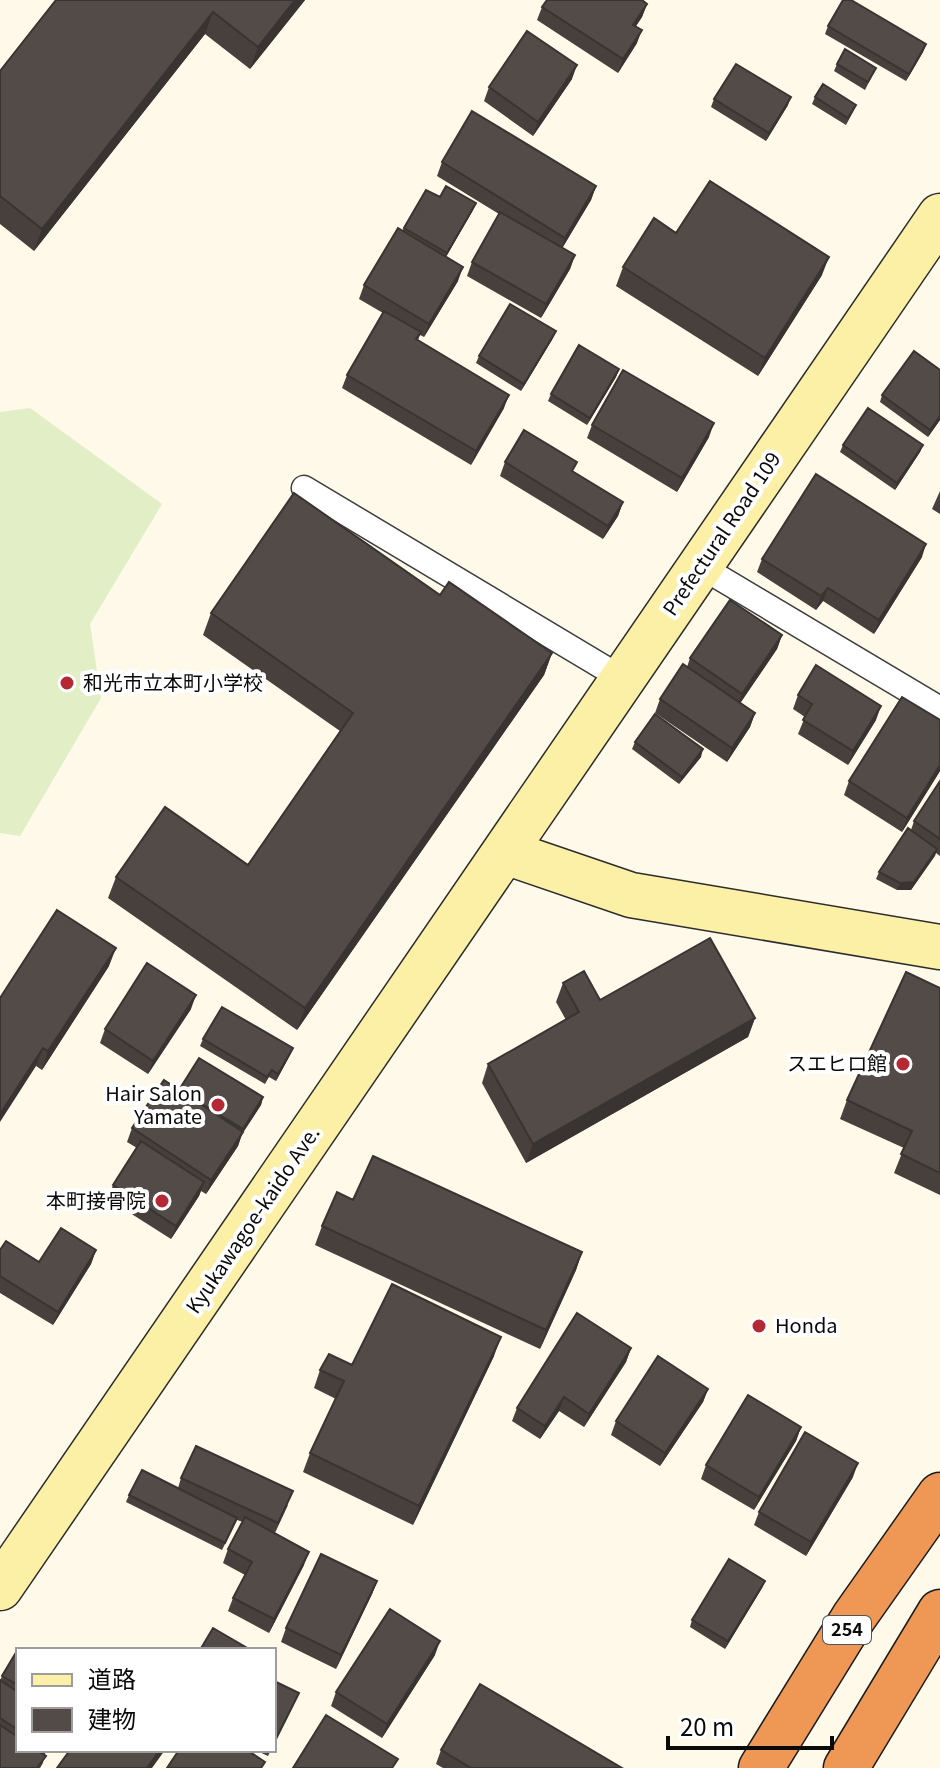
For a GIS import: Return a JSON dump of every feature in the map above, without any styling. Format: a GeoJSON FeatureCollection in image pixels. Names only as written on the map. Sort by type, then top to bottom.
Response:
{"type":"FeatureCollection","features":[{"type":"Feature","properties":{"kind":"highway","name":"254"},"geometry":{"type":"LineString","coordinates":[[761,1768],[854,1617],[940,1495]]}},
{"type":"Feature","properties":{"kind":"highway"},"geometry":{"type":"LineString","coordinates":[[846,1768],[940,1612]]}},
{"type":"Feature","properties":{"kind":"main road","name":"Prefectural Road 109"},"geometry":{"type":"LineString","coordinates":[[505,852],[940,216]]}},
{"type":"Feature","properties":{"kind":"main road"},"geometry":{"type":"LineString","coordinates":[[505,852],[631,895],[940,947]]}},
{"type":"Feature","properties":{"kind":"main road","name":"Kyukawagoe-kaido Ave."},"geometry":{"type":"LineString","coordinates":[[0,1588],[505,852]]}},
{"type":"Feature","properties":{"kind":"lane"},"geometry":{"type":"LineString","coordinates":[[304,488],[623,679]]}},
{"type":"Feature","properties":{"kind":"lane"},"geometry":{"type":"LineString","coordinates":[[700,566],[802,630],[940,709]]}},
{"type":"Feature","properties":{"kind":"green space"},"geometry":{"type":"Polygon","coordinates":[[[30,408],[162,504],[90,624],[101,698],[20,836],[0,833],[0,412],[30,408]]]}},
{"type":"Feature","properties":{"kind":"building"},"geometry":{"type":"Polygon","coordinates":[[[56,0],[295,0],[258,47],[213,12],[42,229],[0,196],[0,71],[56,0]]]}},
{"type":"Feature","properties":{"kind":"building"},"geometry":{"type":"Polygon","coordinates":[[[547,0],[642,0],[647,4],[633,25],[642,30],[623,59],[542,7],[547,0]]]}},
{"type":"Feature","properties":{"kind":"building"},"geometry":{"type":"Polygon","coordinates":[[[843,0],[851,0],[926,44],[909,74],[828,26],[843,0]]]}},
{"type":"Feature","properties":{"kind":"building"},"geometry":{"type":"Polygon","coordinates":[[[527,31],[577,65],[538,122],[489,87],[527,31]]]}},
{"type":"Feature","properties":{"kind":"building"},"geometry":{"type":"Polygon","coordinates":[[[845,49],[876,68],[868,82],[837,64],[845,49]]]}},
{"type":"Feature","properties":{"kind":"building"},"geometry":{"type":"Polygon","coordinates":[[[736,64],[791,97],[769,133],[714,99],[736,64]]]}},
{"type":"Feature","properties":{"kind":"building"},"geometry":{"type":"Polygon","coordinates":[[[823,84],[856,105],[848,118],[815,97],[823,84]]]}},
{"type":"Feature","properties":{"kind":"building"},"geometry":{"type":"Polygon","coordinates":[[[472,111],[596,186],[565,238],[442,162],[472,111]]]}},
{"type":"Feature","properties":{"kind":"building"},"geometry":{"type":"Polygon","coordinates":[[[710,181],[829,257],[765,358],[623,267],[654,218],[676,233],[710,181]]]}},
{"type":"Feature","properties":{"kind":"building"},"geometry":{"type":"Polygon","coordinates":[[[446,186],[476,203],[447,253],[404,228],[426,190],[440,197],[446,186]]]}},
{"type":"Feature","properties":{"kind":"building"},"geometry":{"type":"Polygon","coordinates":[[[500,212],[575,255],[546,304],[472,262],[500,212]]]}},
{"type":"Feature","properties":{"kind":"building"},"geometry":{"type":"Polygon","coordinates":[[[398,228],[463,267],[429,324],[364,285],[398,228]]]}},
{"type":"Feature","properties":{"kind":"building"},"geometry":{"type":"Polygon","coordinates":[[[510,304],[556,331],[524,384],[479,356],[510,304]]]}},
{"type":"Feature","properties":{"kind":"building"},"geometry":{"type":"Polygon","coordinates":[[[384,311],[421,332],[416,339],[509,395],[476,451],[347,375],[384,311]]]}},
{"type":"Feature","properties":{"kind":"building"},"geometry":{"type":"Polygon","coordinates":[[[579,345],[619,369],[590,418],[551,394],[579,345]]]}},
{"type":"Feature","properties":{"kind":"building"},"geometry":{"type":"Polygon","coordinates":[[[914,351],[940,370],[940,416],[930,430],[882,395],[914,351]]]}},
{"type":"Feature","properties":{"kind":"building"},"geometry":{"type":"Polygon","coordinates":[[[623,370],[714,423],[682,478],[592,425],[623,370]]]}},
{"type":"Feature","properties":{"kind":"building"},"geometry":{"type":"Polygon","coordinates":[[[868,408],[923,445],[897,483],[843,445],[868,408]]]}},
{"type":"Feature","properties":{"kind":"building"},"geometry":{"type":"Polygon","coordinates":[[[524,430],[577,462],[572,471],[623,502],[608,526],[505,462],[524,430]]]}},
{"type":"Feature","properties":{"kind":"building"},"geometry":{"type":"Polygon","coordinates":[[[816,474],[926,544],[879,620],[828,588],[821,596],[762,559],[816,474]]]}},
{"type":"Feature","properties":{"kind":"building"},"geometry":{"type":"Polygon","coordinates":[[[294,493],[440,595],[449,582],[552,653],[305,1008],[116,877],[165,807],[248,865],[353,713],[211,613],[294,493]]]}},
{"type":"Feature","properties":{"kind":"building"},"geometry":{"type":"Polygon","coordinates":[[[730,600],[782,635],[742,694],[690,658],[730,600]]]}},
{"type":"Feature","properties":{"kind":"building"},"geometry":{"type":"Polygon","coordinates":[[[683,664],[755,713],[732,748],[660,699],[683,664]]]}},
{"type":"Feature","properties":{"kind":"building"},"geometry":{"type":"Polygon","coordinates":[[[816,665],[881,706],[853,751],[803,720],[812,704],[798,695],[816,665]]]}},
{"type":"Feature","properties":{"kind":"building"},"geometry":{"type":"Polygon","coordinates":[[[902,697],[940,720],[940,765],[907,818],[849,781],[902,697]]]}},
{"type":"Feature","properties":{"kind":"building"},"geometry":{"type":"Polygon","coordinates":[[[655,714],[703,749],[682,777],[635,742],[655,714]]]}},
{"type":"Feature","properties":{"kind":"building"},"geometry":{"type":"Polygon","coordinates":[[[940,781],[940,839],[914,821],[940,781]]]}},
{"type":"Feature","properties":{"kind":"building"},"geometry":{"type":"Polygon","coordinates":[[[908,828],[937,849],[914,882],[900,883],[879,872],[908,828]]]}},
{"type":"Feature","properties":{"kind":"building"},"geometry":{"type":"Polygon","coordinates":[[[57,910],[116,948],[48,1051],[43,1048],[0,1114],[0,998],[57,910]]]}},
{"type":"Feature","properties":{"kind":"building"},"geometry":{"type":"Polygon","coordinates":[[[710,938],[755,1018],[533,1144],[488,1064],[579,1012],[563,983],[584,971],[600,1000],[710,938]]]}},
{"type":"Feature","properties":{"kind":"building"},"geometry":{"type":"Polygon","coordinates":[[[147,963],[196,995],[153,1061],[105,1029],[147,963]]]}},
{"type":"Feature","properties":{"kind":"building","name":"スエヒロ館"},"geometry":{"type":"Polygon","coordinates":[[[906,972],[940,988],[940,1173],[901,1154],[912,1131],[847,1100],[906,972]]]}},
{"type":"Feature","properties":{"kind":"building"},"geometry":{"type":"Polygon","coordinates":[[[222,1007],[293,1048],[278,1074],[272,1070],[267,1077],[203,1039],[222,1007]]]}},
{"type":"Feature","properties":{"kind":"building"},"geometry":{"type":"Polygon","coordinates":[[[199,1058],[263,1097],[243,1129],[179,1090],[199,1058]]]}},
{"type":"Feature","properties":{"kind":"building"},"geometry":{"type":"Polygon","coordinates":[[[164,1080],[243,1132],[211,1180],[132,1128],[164,1080]]]}},
{"type":"Feature","properties":{"kind":"building"},"geometry":{"type":"Polygon","coordinates":[[[141,1141],[204,1182],[176,1226],[113,1185],[141,1141]]]}},
{"type":"Feature","properties":{"kind":"building"},"geometry":{"type":"Polygon","coordinates":[[[373,1156],[582,1252],[546,1330],[322,1226],[337,1192],[353,1200],[373,1156]]]}},
{"type":"Feature","properties":{"kind":"building"},"geometry":{"type":"Polygon","coordinates":[[[61,1228],[96,1250],[58,1312],[0,1276],[0,1250],[6,1241],[39,1262],[61,1228]]]}},
{"type":"Feature","properties":{"kind":"building"},"geometry":{"type":"Polygon","coordinates":[[[392,1284],[501,1337],[419,1506],[310,1453],[344,1381],[320,1370],[329,1354],[352,1365],[392,1284]]]}},
{"type":"Feature","properties":{"kind":"building"},"geometry":{"type":"Polygon","coordinates":[[[577,1313],[631,1348],[589,1414],[564,1397],[545,1426],[517,1408],[577,1313]]]}},
{"type":"Feature","properties":{"kind":"building"},"geometry":{"type":"Polygon","coordinates":[[[658,1356],[708,1389],[665,1453],[616,1421],[658,1356]]]}},
{"type":"Feature","properties":{"kind":"building"},"geometry":{"type":"Polygon","coordinates":[[[748,1395],[801,1427],[759,1497],[706,1465],[748,1395]]]}},
{"type":"Feature","properties":{"kind":"building"},"geometry":{"type":"Polygon","coordinates":[[[805,1432],[858,1463],[811,1542],[759,1512],[805,1432]]]}},
{"type":"Feature","properties":{"kind":"building"},"geometry":{"type":"Polygon","coordinates":[[[196,1446],[293,1491],[278,1523],[181,1478],[196,1446]]]}},
{"type":"Feature","properties":{"kind":"building"},"geometry":{"type":"Polygon","coordinates":[[[142,1470],[237,1518],[225,1543],[129,1495],[142,1470]]]}},
{"type":"Feature","properties":{"kind":"building"},"geometry":{"type":"Polygon","coordinates":[[[245,1517],[309,1552],[274,1619],[233,1598],[252,1562],[228,1549],[245,1517]]]}},
{"type":"Feature","properties":{"kind":"building"},"geometry":{"type":"Polygon","coordinates":[[[321,1554],[377,1581],[341,1655],[286,1628],[321,1554]]]}},
{"type":"Feature","properties":{"kind":"building"},"geometry":{"type":"Polygon","coordinates":[[[729,1559],[765,1581],[728,1641],[692,1620],[729,1559]]]}},
{"type":"Feature","properties":{"kind":"building"},"geometry":{"type":"Polygon","coordinates":[[[390,1609],[440,1641],[387,1724],[336,1692],[390,1609]]]}},
{"type":"Feature","properties":{"kind":"building"},"geometry":{"type":"Polygon","coordinates":[[[213,1628],[247,1648],[201,1648],[213,1628]]]}},
{"type":"Feature","properties":{"kind":"building"},"geometry":{"type":"Polygon","coordinates":[[[16,1652],[16,1684],[2,1676],[16,1652]]]}},
{"type":"Feature","properties":{"kind":"building"},"geometry":{"type":"Polygon","coordinates":[[[0,1680],[16,1691],[16,1729],[0,1718],[0,1680]]]}},
{"type":"Feature","properties":{"kind":"building"},"geometry":{"type":"Polygon","coordinates":[[[276,1682],[299,1693],[276,1739],[276,1682]]]}},
{"type":"Feature","properties":{"kind":"building"},"geometry":{"type":"Polygon","coordinates":[[[480,1684],[622,1768],[471,1768],[441,1750],[480,1684]]]}},
{"type":"Feature","properties":{"kind":"building"},"geometry":{"type":"Polygon","coordinates":[[[326,1715],[398,1759],[392,1768],[293,1768],[326,1715]]]}},
{"type":"Feature","properties":{"kind":"building"},"geometry":{"type":"Polygon","coordinates":[[[0,1725],[16,1736],[16,1752],[40,1752],[46,1756],[37,1768],[0,1768],[0,1725]]]}},
{"type":"Feature","properties":{"kind":"building"},"geometry":{"type":"Polygon","coordinates":[[[69,1752],[159,1752],[147,1768],[57,1768],[69,1752]]]}},
{"type":"Feature","properties":{"kind":"building"},"geometry":{"type":"Polygon","coordinates":[[[178,1752],[250,1752],[265,1762],[261,1768],[167,1768],[178,1752]]]}},
{"type":"Feature","properties":{"kind":"place","name":"和光市立本町小学校"},"geometry":{"type":"Point","coordinates":[67,683]}},
{"type":"Feature","properties":{"kind":"place","name":"スエヒロ館"},"geometry":{"type":"Point","coordinates":[903,1064]}},
{"type":"Feature","properties":{"kind":"place","name":"Hair Salon Yamate"},"geometry":{"type":"Point","coordinates":[218,1105]}},
{"type":"Feature","properties":{"kind":"place","name":"本町接骨院"},"geometry":{"type":"Point","coordinates":[162,1201]}},
{"type":"Feature","properties":{"kind":"place","name":"Honda"},"geometry":{"type":"Point","coordinates":[759,1326]}}]}
